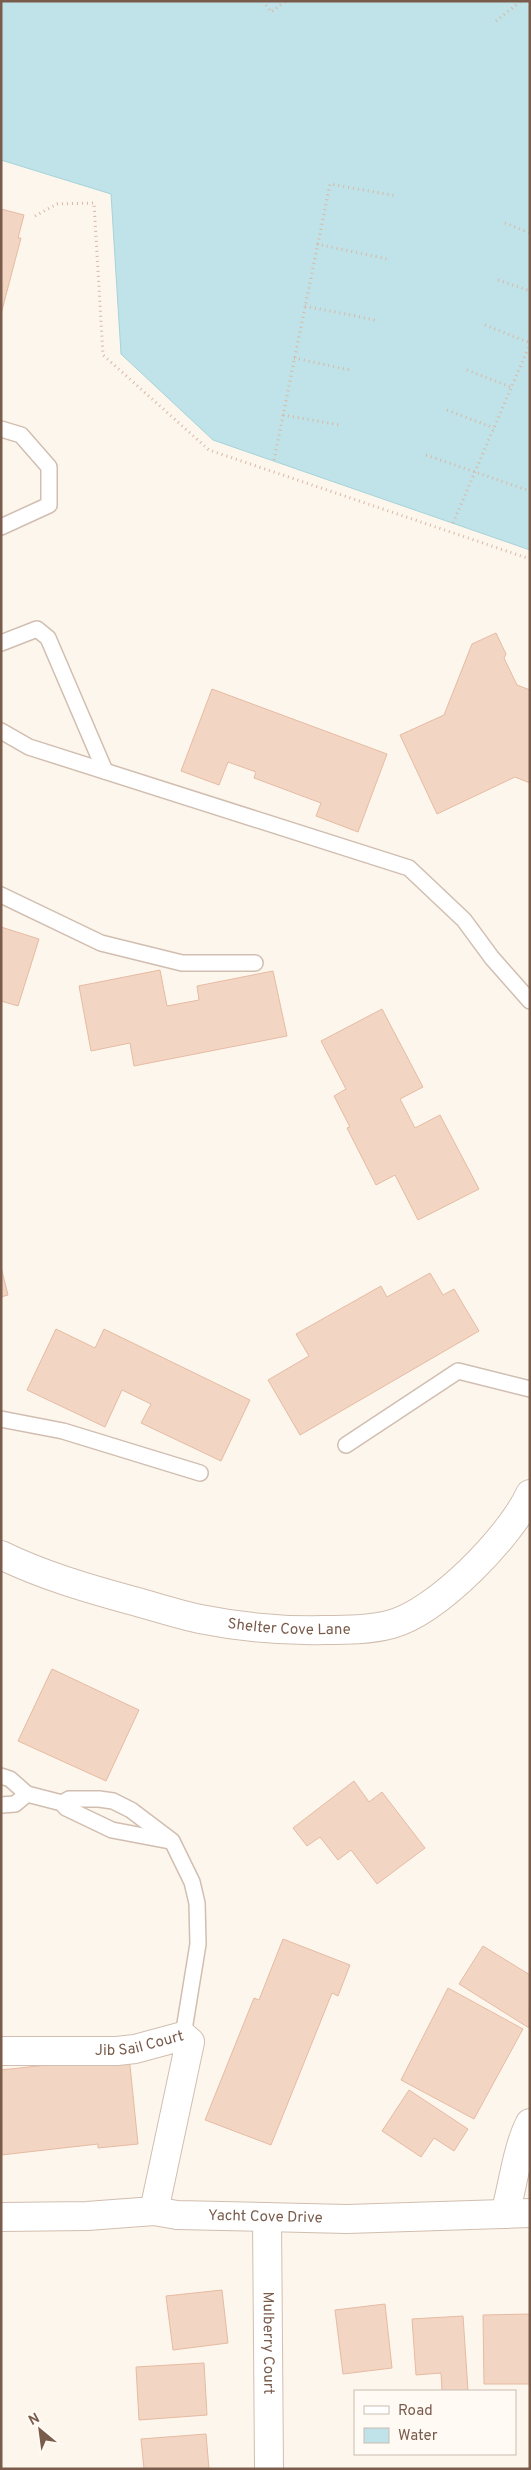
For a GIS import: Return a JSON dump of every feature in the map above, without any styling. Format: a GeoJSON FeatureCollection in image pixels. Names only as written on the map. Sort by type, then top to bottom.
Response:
{"type":"FeatureCollection","features":[{"type":"Feature","properties":{"kind":"street","name":"Shelter Cove Lane"},"geometry":{"type":"LineString","coordinates":[[1,1555],[91,1589],[199,1619],[288,1631],[354,1630],[391,1624],[413,1616],[446,1592],[500,1539],[521,1513],[530,1494]]}},
{"type":"Feature","properties":{"kind":"street","name":"Jib Sail Court"},"geometry":{"type":"LineString","coordinates":[[1,2051],[117,2051],[136,2049],[183,2036],[190,2042],[154,2211]]}},
{"type":"Feature","properties":{"kind":"street"},"geometry":{"type":"LineString","coordinates":[[517,2214],[514,2182],[522,2139],[530,2123]]}},
{"type":"Feature","properties":{"kind":"street","name":"Yacht Cove Drive"},"geometry":{"type":"LineString","coordinates":[[1,2218],[87,2216],[154,2211],[177,2215],[347,2219],[517,2214]]}},
{"type":"Feature","properties":{"kind":"street","name":"Mulberry Court"},"geometry":{"type":"LineString","coordinates":[[267,2217],[269,2469]]}},
{"type":"Feature","properties":{"kind":"lane"},"geometry":{"type":"LineString","coordinates":[[1,429],[21,435],[49,467],[49,505],[1,528]]}},
{"type":"Feature","properties":{"kind":"lane"},"geometry":{"type":"LineString","coordinates":[[1,643],[37,629],[48,638],[105,771]]}},
{"type":"Feature","properties":{"kind":"lane"},"geometry":{"type":"LineString","coordinates":[[1,731],[29,747],[409,868],[464,920],[492,958],[530,1001]]}},
{"type":"Feature","properties":{"kind":"lane"},"geometry":{"type":"LineString","coordinates":[[1,895],[101,943],[182,963],[255,963]]}},
{"type":"Feature","properties":{"kind":"lane"},"geometry":{"type":"LineString","coordinates":[[346,1446],[458,1371],[530,1389]]}},
{"type":"Feature","properties":{"kind":"lane"},"geometry":{"type":"LineString","coordinates":[[1,1419],[64,1431],[200,1473]]}},
{"type":"Feature","properties":{"kind":"lane"},"geometry":{"type":"LineString","coordinates":[[1,1776],[10,1779],[27,1794],[62,1803],[66,1808],[112,1830],[172,1841]]}},
{"type":"Feature","properties":{"kind":"lane"},"geometry":{"type":"LineString","coordinates":[[1,1805],[16,1804],[27,1794]]}},
{"type":"Feature","properties":{"kind":"lane"},"geometry":{"type":"LineString","coordinates":[[62,1803],[69,1799],[99,1799],[113,1802],[131,1810],[172,1841],[192,1882],[197,1903],[198,1944],[183,2036]]}},
{"type":"Feature","properties":{"kind":"path"},"geometry":{"type":"LineString","coordinates":[[263,1],[271,12],[286,1]]}},
{"type":"Feature","properties":{"kind":"path"},"geometry":{"type":"LineString","coordinates":[[496,21],[521,1]]}},
{"type":"Feature","properties":{"kind":"path"},"geometry":{"type":"LineString","coordinates":[[274,460],[330,184],[397,196]]}},
{"type":"Feature","properties":{"kind":"path"},"geometry":{"type":"LineString","coordinates":[[35,216],[57,204],[94,203],[103,355],[209,450],[530,559]]}},
{"type":"Feature","properties":{"kind":"path"},"geometry":{"type":"LineString","coordinates":[[505,223],[530,232]]}},
{"type":"Feature","properties":{"kind":"path"},"geometry":{"type":"LineString","coordinates":[[318,244],[387,258]]}},
{"type":"Feature","properties":{"kind":"path"},"geometry":{"type":"LineString","coordinates":[[498,280],[530,291]]}},
{"type":"Feature","properties":{"kind":"path"},"geometry":{"type":"LineString","coordinates":[[305,306],[375,320]]}},
{"type":"Feature","properties":{"kind":"path"},"geometry":{"type":"LineString","coordinates":[[453,523],[530,344],[485,325]]}},
{"type":"Feature","properties":{"kind":"path"},"geometry":{"type":"LineString","coordinates":[[294,358],[350,370]]}},
{"type":"Feature","properties":{"kind":"path"},"geometry":{"type":"LineString","coordinates":[[467,370],[511,387]]}},
{"type":"Feature","properties":{"kind":"path"},"geometry":{"type":"LineString","coordinates":[[447,410],[494,428]]}},
{"type":"Feature","properties":{"kind":"path"},"geometry":{"type":"LineString","coordinates":[[283,415],[340,425]]}},
{"type":"Feature","properties":{"kind":"path"},"geometry":{"type":"LineString","coordinates":[[426,454],[530,491]]}},
{"type":"Feature","properties":{"kind":"water"},"geometry":{"type":"Polygon","coordinates":[[[1,1],[530,1],[530,550],[213,440],[121,354],[111,194],[1,160],[1,1]]]}},
{"type":"Feature","properties":{"kind":"building"},"geometry":{"type":"Polygon","coordinates":[[[1,209],[24,215],[18,238],[21,238],[1,314],[1,209]]]}},
{"type":"Feature","properties":{"kind":"building"},"geometry":{"type":"Polygon","coordinates":[[[496,633],[506,654],[504,658],[517,685],[530,690],[530,783],[515,777],[437,814],[400,735],[444,715],[472,644],[496,633]]]}},
{"type":"Feature","properties":{"kind":"building"},"geometry":{"type":"Polygon","coordinates":[[[212,689],[387,754],[358,832],[316,816],[321,803],[254,778],[256,772],[228,762],[219,785],[181,771],[212,689]]]}},
{"type":"Feature","properties":{"kind":"building"},"geometry":{"type":"Polygon","coordinates":[[[1,927],[39,939],[18,1006],[1,1001],[1,927]]]}},
{"type":"Feature","properties":{"kind":"building"},"geometry":{"type":"Polygon","coordinates":[[[160,970],[167,1006],[199,1000],[197,986],[273,971],[287,1036],[134,1066],[130,1043],[91,1051],[79,986],[160,970]]]}},
{"type":"Feature","properties":{"kind":"building"},"geometry":{"type":"Polygon","coordinates":[[[382,1009],[423,1087],[400,1099],[415,1128],[440,1115],[479,1189],[418,1220],[395,1175],[376,1185],[347,1128],[350,1127],[334,1096],[346,1089],[321,1041],[382,1009]]]}},
{"type":"Feature","properties":{"kind":"building"},"geometry":{"type":"Polygon","coordinates":[[[1,1267],[8,1295],[1,1297],[1,1267]]]}},
{"type":"Feature","properties":{"kind":"building"},"geometry":{"type":"Polygon","coordinates":[[[430,1273],[443,1295],[454,1289],[479,1331],[300,1435],[268,1380],[309,1356],[296,1334],[381,1286],[387,1297],[430,1273]]]}},
{"type":"Feature","properties":{"kind":"building"},"geometry":{"type":"Polygon","coordinates":[[[56,1329],[95,1348],[104,1329],[250,1400],[221,1461],[141,1423],[151,1404],[122,1390],[105,1427],[27,1390],[56,1329]]]}},
{"type":"Feature","properties":{"kind":"building"},"geometry":{"type":"Polygon","coordinates":[[[52,1669],[139,1710],[106,1781],[18,1741],[52,1669]]]}},
{"type":"Feature","properties":{"kind":"building"},"geometry":{"type":"Polygon","coordinates":[[[354,1781],[369,1802],[382,1792],[425,1848],[377,1884],[351,1850],[338,1860],[320,1837],[307,1846],[293,1828],[354,1781]]]}},
{"type":"Feature","properties":{"kind":"building"},"geometry":{"type":"Polygon","coordinates":[[[283,1939],[350,1965],[338,1996],[332,1993],[271,2145],[205,2120],[254,1998],[259,2000],[283,1939]]]}},
{"type":"Feature","properties":{"kind":"building"},"geometry":{"type":"Polygon","coordinates":[[[483,1946],[530,1975],[529,2028],[459,1984],[483,1946]]]}},
{"type":"Feature","properties":{"kind":"building"},"geometry":{"type":"Polygon","coordinates":[[[448,1988],[523,2029],[474,2119],[401,2080],[448,1988]]]}},
{"type":"Feature","properties":{"kind":"building"},"geometry":{"type":"Polygon","coordinates":[[[129,2056],[138,2144],[98,2148],[98,2144],[1,2155],[1,2070],[129,2056]]]}},
{"type":"Feature","properties":{"kind":"building"},"geometry":{"type":"Polygon","coordinates":[[[409,2090],[468,2129],[454,2151],[434,2138],[421,2157],[382,2131],[409,2090]]]}},
{"type":"Feature","properties":{"kind":"building"},"geometry":{"type":"Polygon","coordinates":[[[222,2290],[228,2343],[173,2350],[166,2296],[222,2290]]]}},
{"type":"Feature","properties":{"kind":"building"},"geometry":{"type":"Polygon","coordinates":[[[385,2304],[392,2368],[343,2374],[335,2310],[385,2304]]]}},
{"type":"Feature","properties":{"kind":"building"},"geometry":{"type":"Polygon","coordinates":[[[530,2314],[530,2384],[484,2384],[483,2315],[530,2314]]]}},
{"type":"Feature","properties":{"kind":"building"},"geometry":{"type":"Polygon","coordinates":[[[463,2316],[468,2390],[442,2390],[441,2373],[416,2375],[412,2319],[463,2316]]]}},
{"type":"Feature","properties":{"kind":"building"},"geometry":{"type":"Polygon","coordinates":[[[204,2363],[207,2415],[139,2420],[136,2367],[204,2363]]]}},
{"type":"Feature","properties":{"kind":"building"},"geometry":{"type":"Polygon","coordinates":[[[206,2434],[209,2469],[144,2469],[141,2439],[206,2434]]]}}]}
